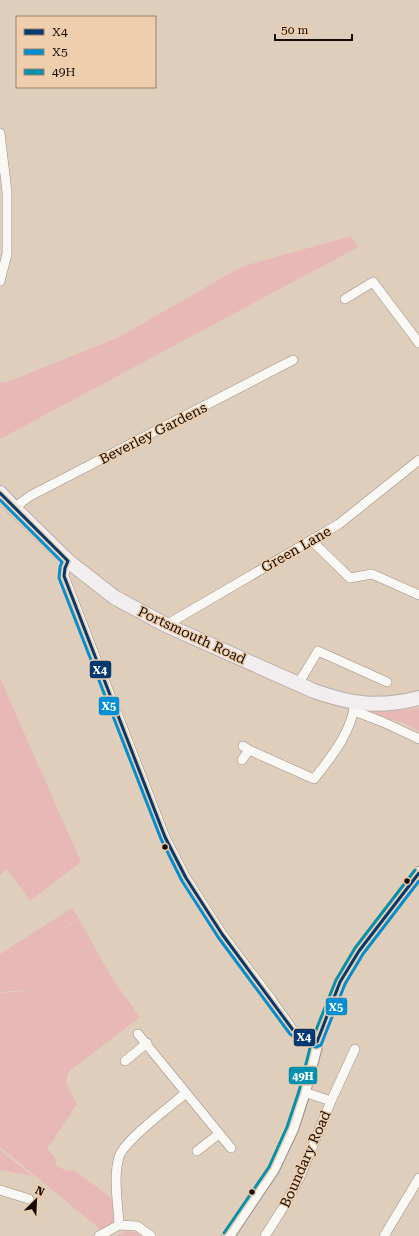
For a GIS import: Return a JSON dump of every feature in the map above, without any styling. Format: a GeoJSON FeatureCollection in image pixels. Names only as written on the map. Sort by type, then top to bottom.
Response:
{"type":"FeatureCollection","features":[{"type":"Feature","properties":{"kind":"main road","name":"Portsmouth Road"},"geometry":{"type":"LineString","coordinates":[[0,493],[68,561],[114,597],[166,625],[298,684],[355,707],[398,703],[419,698]]}},
{"type":"Feature","properties":{"kind":"main road"},"geometry":{"type":"LineString","coordinates":[[228,1236],[273,1169],[292,1129],[304,1092],[317,1042],[340,982],[364,945],[419,872]]}},
{"type":"Feature","properties":{"kind":"street"},"geometry":{"type":"LineString","coordinates":[[0,133],[7,200],[7,254],[0,281]]}},
{"type":"Feature","properties":{"kind":"street"},"geometry":{"type":"LineString","coordinates":[[345,299],[373,282],[419,344]]}},
{"type":"Feature","properties":{"kind":"street","name":"Beverley Gardens"},"geometry":{"type":"LineString","coordinates":[[14,508],[30,496],[293,360]]}},
{"type":"Feature","properties":{"kind":"street","name":"Green Lane"},"geometry":{"type":"LineString","coordinates":[[166,625],[339,524],[419,460]]}},
{"type":"Feature","properties":{"kind":"street"},"geometry":{"type":"LineString","coordinates":[[311,540],[350,578],[372,574],[419,595]]}},
{"type":"Feature","properties":{"kind":"street"},"geometry":{"type":"LineString","coordinates":[[68,561],[64,576],[165,837],[186,878],[222,934],[293,1030],[317,1042]]}},
{"type":"Feature","properties":{"kind":"street"},"geometry":{"type":"LineString","coordinates":[[298,684],[318,651],[387,682]]}},
{"type":"Feature","properties":{"kind":"street"},"geometry":{"type":"LineString","coordinates":[[242,760],[246,748],[314,779],[343,740],[355,707],[419,739]]}},
{"type":"Feature","properties":{"kind":"street"},"geometry":{"type":"LineString","coordinates":[[138,1034],[147,1043],[231,1148]]}},
{"type":"Feature","properties":{"kind":"street"},"geometry":{"type":"LineString","coordinates":[[125,1061],[147,1043]]}},
{"type":"Feature","properties":{"kind":"street","name":"Boundary Road"},"geometry":{"type":"LineString","coordinates":[[265,1236],[282,1211],[300,1177],[331,1101],[354,1050]]}},
{"type":"Feature","properties":{"kind":"street","name":"Boundary Road"},"geometry":{"type":"LineString","coordinates":[[304,1092],[331,1101]]}},
{"type":"Feature","properties":{"kind":"street"},"geometry":{"type":"LineString","coordinates":[[119,1225],[116,1175],[121,1150],[186,1093]]}},
{"type":"Feature","properties":{"kind":"street"},"geometry":{"type":"LineString","coordinates":[[197,1151],[219,1134]]}},
{"type":"Feature","properties":{"kind":"street"},"geometry":{"type":"LineString","coordinates":[[384,1236],[419,1178]]}},
{"type":"Feature","properties":{"kind":"street"},"geometry":{"type":"LineString","coordinates":[[0,1190],[29,1199]]}},
{"type":"Feature","properties":{"kind":"street"},"geometry":{"type":"LineString","coordinates":[[100,1236],[119,1225],[137,1226],[151,1236]]}},
{"type":"Feature","properties":{"kind":"shaded area"},"geometry":{"type":"Polygon","coordinates":[[[351,236],[358,247],[0,439],[0,383],[10,381],[119,337],[241,267],[351,236]]]}},
{"type":"Feature","properties":{"kind":"shaded area"},"geometry":{"type":"Polygon","coordinates":[[[0,678],[81,862],[30,901],[7,869],[0,875],[0,678]]]}},
{"type":"Feature","properties":{"kind":"shaded area"},"geometry":{"type":"Polygon","coordinates":[[[419,708],[419,731],[401,722],[373,715],[374,712],[419,708]]]}},
{"type":"Feature","properties":{"kind":"shaded area"},"geometry":{"type":"Polygon","coordinates":[[[72,908],[79,918],[48,938],[79,919],[113,980],[140,1017],[68,1073],[66,1083],[77,1104],[47,1149],[55,1157],[56,1165],[66,1171],[74,1170],[117,1202],[118,1220],[101,1230],[0,1147],[0,993],[24,991],[41,942],[24,990],[0,992],[0,954],[72,908]]]}},
{"type":"Feature","properties":{"kind":"shaded area"},"geometry":{"type":"Polygon","coordinates":[[[0,1150],[33,1176],[0,1170],[0,1150]]]}},
{"type":"Feature","properties":{"kind":"shaded area"},"geometry":{"type":"Polygon","coordinates":[[[127,1231],[137,1233],[141,1236],[117,1236],[127,1231]]]}},
{"type":"Feature","properties":{"kind":"transit line","name":"X4"},"geometry":{"type":"LineString","coordinates":[[0,493],[68,561],[64,576],[165,837],[186,878],[222,934],[293,1030],[303,1037],[317,1042],[340,982],[359,951],[419,873]]}},
{"type":"Feature","properties":{"kind":"transit line","name":"X5"},"geometry":{"type":"LineString","coordinates":[[0,500],[62,562],[59,578],[161,839],[182,881],[218,937],[290,1034],[301,1042],[316,1047],[321,1045],[345,984],[363,954],[419,881]]}},
{"type":"Feature","properties":{"kind":"transit line","name":"49H"},"geometry":{"type":"LineString","coordinates":[[224,1233],[269,1167],[287,1127],[299,1091],[312,1040],[336,980],[355,948],[415,870]]}}]}
